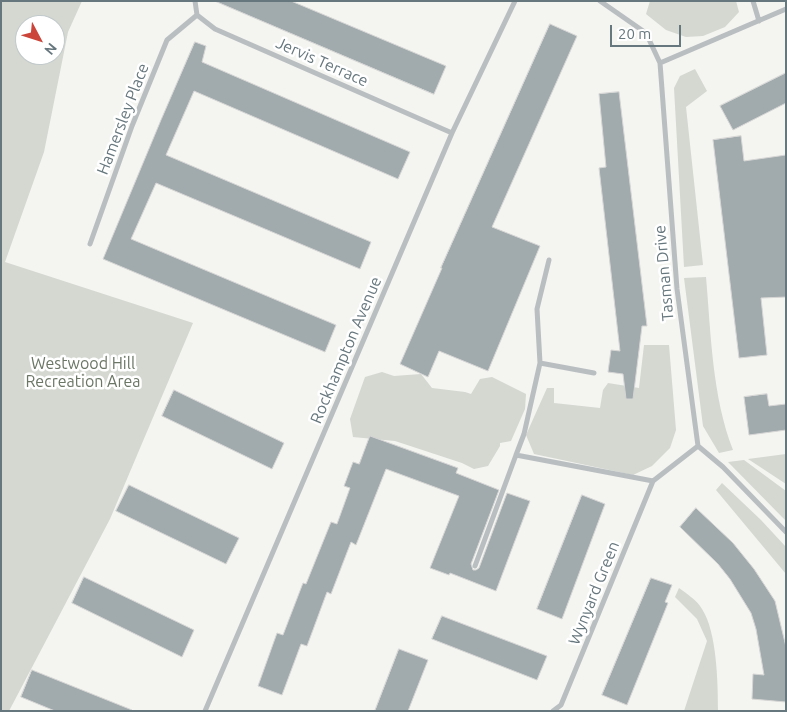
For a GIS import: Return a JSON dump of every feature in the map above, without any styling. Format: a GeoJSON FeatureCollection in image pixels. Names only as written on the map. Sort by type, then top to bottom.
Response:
{"type":"FeatureCollection","features":[{"type":"Feature","properties":{"kind":"street"},"geometry":{"type":"LineString","coordinates":[[195,1],[197,15]]}},
{"type":"Feature","properties":{"kind":"street","name":"Rockhampton Avenue"},"geometry":{"type":"LineString","coordinates":[[205,711],[452,133],[515,1]]}},
{"type":"Feature","properties":{"kind":"street","name":"Tasman Drive"},"geometry":{"type":"LineString","coordinates":[[600,1],[646,33],[660,63],[677,289],[698,446]]}},
{"type":"Feature","properties":{"kind":"street"},"geometry":{"type":"LineString","coordinates":[[753,1],[759,22]]}},
{"type":"Feature","properties":{"kind":"street"},"geometry":{"type":"LineString","coordinates":[[660,63],[786,9]]}},
{"type":"Feature","properties":{"kind":"street","name":"Jervis Terrace"},"geometry":{"type":"LineString","coordinates":[[197,15],[215,29],[452,133]]}},
{"type":"Feature","properties":{"kind":"street","name":"Hamersley Place"},"geometry":{"type":"LineString","coordinates":[[90,244],[132,126],[167,40],[197,15]]}},
{"type":"Feature","properties":{"kind":"street"},"geometry":{"type":"LineString","coordinates":[[475,566],[524,434],[540,363],[537,309],[549,260]]}},
{"type":"Feature","properties":{"kind":"street"},"geometry":{"type":"LineString","coordinates":[[540,363],[594,374]]}},
{"type":"Feature","properties":{"kind":"street"},"geometry":{"type":"LineString","coordinates":[[698,446],[723,467],[786,532]]}},
{"type":"Feature","properties":{"kind":"street","name":"Wynyard Green"},"geometry":{"type":"LineString","coordinates":[[553,711],[561,705],[653,481],[698,446]]}},
{"type":"Feature","properties":{"kind":"street"},"geometry":{"type":"LineString","coordinates":[[516,455],[653,481]]}},
{"type":"Feature","properties":{"kind":"green space","name":"Westwood Hill Recreation Area"},"geometry":{"type":"Polygon","coordinates":[[[1,1],[82,1],[68,32],[65,47],[65,15],[15,15],[15,65],[61,65],[44,152],[5,262],[193,323],[110,519],[9,711],[1,711],[1,1]]]}},
{"type":"Feature","properties":{"kind":"green space"},"geometry":{"type":"Polygon","coordinates":[[[650,1],[736,1],[739,12],[725,27],[703,36],[686,37],[666,30],[646,14],[650,1]]]}},
{"type":"Feature","properties":{"kind":"green space"},"geometry":{"type":"Polygon","coordinates":[[[695,69],[707,91],[686,107],[703,265],[684,267],[674,88],[680,76],[695,69]]]}},
{"type":"Feature","properties":{"kind":"green space"},"geometry":{"type":"Polygon","coordinates":[[[706,277],[711,343],[717,387],[726,429],[733,450],[719,453],[703,426],[684,278],[706,277]]]}},
{"type":"Feature","properties":{"kind":"green space"},"geometry":{"type":"Polygon","coordinates":[[[644,345],[669,345],[676,430],[670,448],[652,466],[633,475],[534,454],[526,435],[547,388],[554,388],[554,403],[600,408],[603,390],[608,383],[639,388],[644,345]]]}},
{"type":"Feature","properties":{"kind":"green space"},"geometry":{"type":"Polygon","coordinates":[[[382,372],[394,376],[421,374],[432,388],[471,394],[480,379],[492,377],[526,394],[525,409],[511,441],[500,443],[488,466],[474,469],[462,463],[395,441],[353,437],[350,419],[365,377],[382,372]]]}},
{"type":"Feature","properties":{"kind":"green space"},"geometry":{"type":"Polygon","coordinates":[[[786,454],[786,484],[748,459],[786,454]]]}},
{"type":"Feature","properties":{"kind":"green space"},"geometry":{"type":"Polygon","coordinates":[[[744,460],[786,491],[786,521],[728,462],[744,460]]]}},
{"type":"Feature","properties":{"kind":"green space"},"geometry":{"type":"Polygon","coordinates":[[[722,483],[786,547],[786,574],[716,490],[722,483]]]}},
{"type":"Feature","properties":{"kind":"green space"},"geometry":{"type":"Polygon","coordinates":[[[679,588],[692,597],[700,606],[711,631],[716,658],[718,711],[684,711],[707,641],[697,619],[675,597],[679,588]]]}},
{"type":"Feature","properties":{"kind":"building"},"geometry":{"type":"Polygon","coordinates":[[[215,1],[291,1],[446,66],[434,94],[215,1]]]}},
{"type":"Feature","properties":{"kind":"building"},"geometry":{"type":"Polygon","coordinates":[[[550,24],[577,36],[492,227],[540,246],[488,371],[439,351],[428,377],[400,364],[550,24]]]}},
{"type":"Feature","properties":{"kind":"building"},"geometry":{"type":"Polygon","coordinates":[[[195,42],[206,46],[202,62],[410,152],[398,179],[194,91],[166,155],[371,242],[360,269],[156,183],[131,239],[336,325],[325,352],[103,259],[195,42]]]}},
{"type":"Feature","properties":{"kind":"building"},"geometry":{"type":"Polygon","coordinates":[[[786,73],[786,103],[733,130],[720,106],[786,73]]]}},
{"type":"Feature","properties":{"kind":"building"},"geometry":{"type":"Polygon","coordinates":[[[619,92],[647,326],[642,326],[633,399],[626,399],[623,374],[608,372],[611,350],[620,351],[599,168],[606,167],[599,94],[619,92]]]}},
{"type":"Feature","properties":{"kind":"building"},"geometry":{"type":"Polygon","coordinates":[[[741,136],[744,161],[786,155],[786,297],[761,298],[767,355],[739,358],[713,140],[741,136]]]}},
{"type":"Feature","properties":{"kind":"building"},"geometry":{"type":"Polygon","coordinates":[[[174,390],[284,443],[272,469],[162,416],[174,390]]]}},
{"type":"Feature","properties":{"kind":"building"},"geometry":{"type":"Polygon","coordinates":[[[767,394],[769,406],[786,404],[786,430],[749,435],[744,397],[767,394]]]}},
{"type":"Feature","properties":{"kind":"building"},"geometry":{"type":"Polygon","coordinates":[[[370,436],[458,468],[456,473],[499,490],[471,564],[473,570],[479,568],[507,493],[530,501],[496,591],[450,573],[449,575],[430,568],[459,496],[386,469],[356,545],[351,542],[331,594],[327,592],[307,646],[301,644],[282,695],[258,686],[277,633],[283,635],[303,583],[306,584],[331,522],[337,524],[350,488],[344,486],[353,462],[359,464],[370,436]]]}},
{"type":"Feature","properties":{"kind":"building"},"geometry":{"type":"Polygon","coordinates":[[[129,485],[239,538],[226,564],[116,511],[129,485]]]}},
{"type":"Feature","properties":{"kind":"building"},"geometry":{"type":"Polygon","coordinates":[[[582,495],[605,504],[562,619],[537,609],[582,495]]]}},
{"type":"Feature","properties":{"kind":"building"},"geometry":{"type":"Polygon","coordinates":[[[696,508],[733,543],[754,569],[775,601],[786,647],[786,702],[752,699],[753,674],[764,675],[756,629],[751,613],[730,579],[718,564],[680,527],[696,508]]]}},
{"type":"Feature","properties":{"kind":"building"},"geometry":{"type":"Polygon","coordinates":[[[84,577],[194,630],[182,657],[72,603],[84,577]]]}},
{"type":"Feature","properties":{"kind":"building"},"geometry":{"type":"Polygon","coordinates":[[[651,578],[672,585],[665,602],[668,603],[627,705],[602,695],[651,578]]]}},
{"type":"Feature","properties":{"kind":"building"},"geometry":{"type":"Polygon","coordinates":[[[442,616],[547,656],[537,680],[432,639],[442,616]]]}},
{"type":"Feature","properties":{"kind":"building"},"geometry":{"type":"Polygon","coordinates":[[[399,649],[428,660],[408,711],[375,711],[399,649]]]}},
{"type":"Feature","properties":{"kind":"building"},"geometry":{"type":"Polygon","coordinates":[[[32,670],[132,711],[55,711],[21,697],[32,670]]]}}]}
